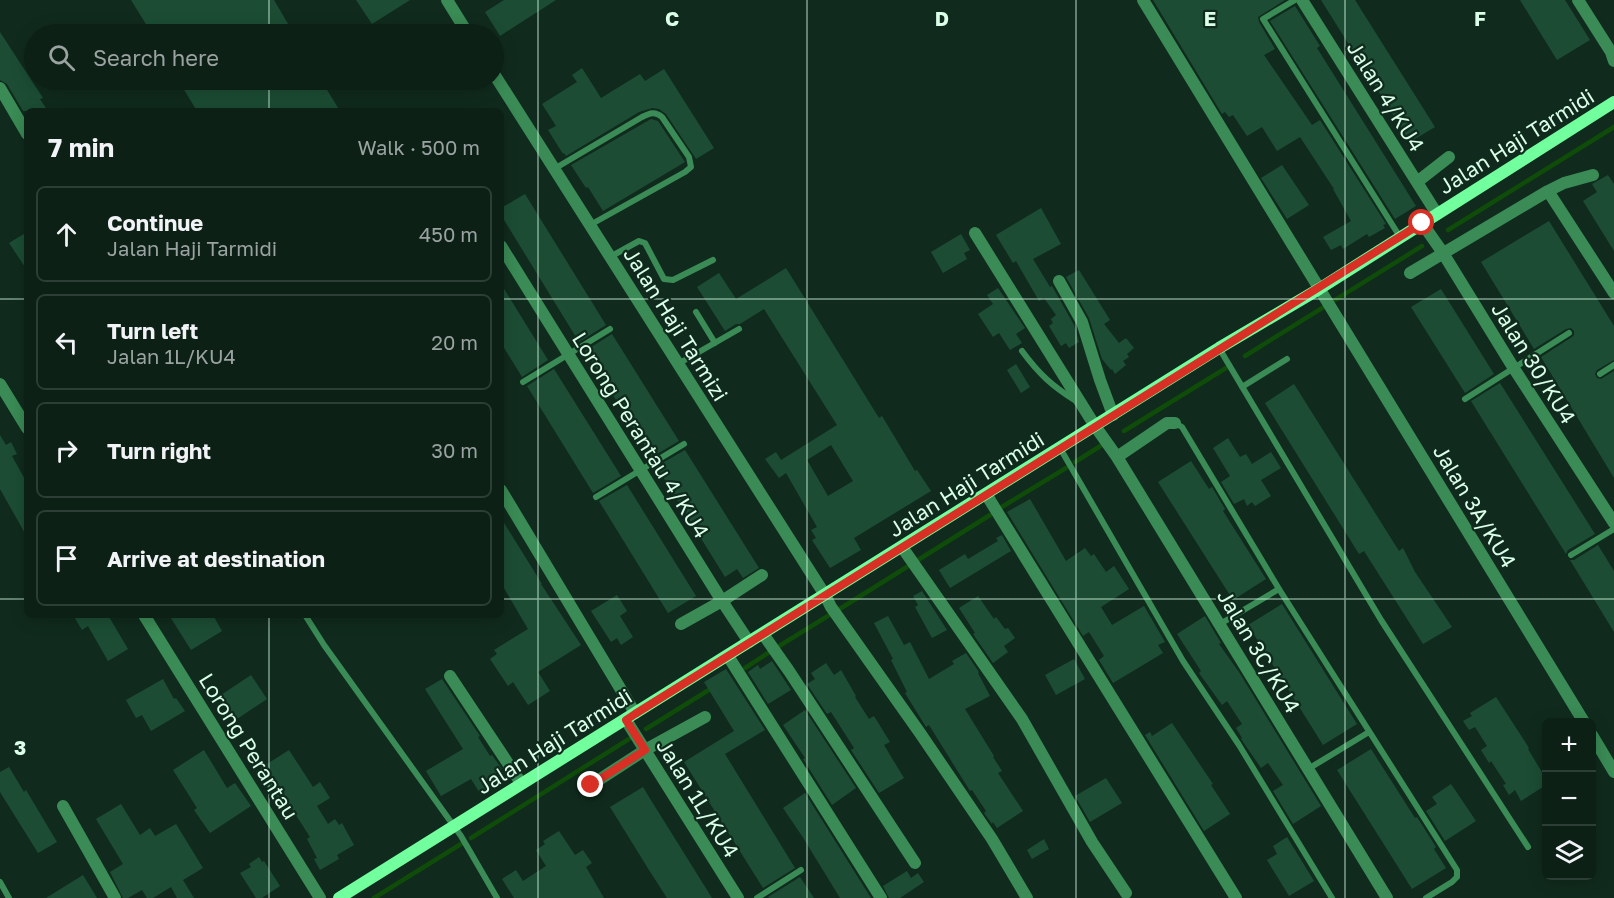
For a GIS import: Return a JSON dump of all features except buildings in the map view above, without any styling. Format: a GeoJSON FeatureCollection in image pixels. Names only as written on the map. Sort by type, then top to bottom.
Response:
{"type":"FeatureCollection","features":[{"type":"Feature","properties":{"kind":"street"},"geometry":{"type":"LineString","coordinates":[[447,0],[462,24]]}},
{"type":"Feature","properties":{"kind":"street","name":"Jalan 3A/KU4"},"geometry":{"type":"LineString","coordinates":[[1143,0],[1581,718]]}},
{"type":"Feature","properties":{"kind":"street","name":"Jalan 4/KU4"},"geometry":{"type":"LineString","coordinates":[[1302,0],[1437,214]]}},
{"type":"Feature","properties":{"kind":"street"},"geometry":{"type":"LineString","coordinates":[[1578,0],[1611,52],[1614,61]]}},
{"type":"Feature","properties":{"kind":"street"},"geometry":{"type":"LineString","coordinates":[[0,88],[24,129]]}},
{"type":"Feature","properties":{"kind":"street","name":"Jalan Haji Tarmizi"},"geometry":{"type":"LineString","coordinates":[[504,90],[848,633],[992,839],[1027,898]]}},
{"type":"Feature","properties":{"kind":"street","name":"Jalan Haji Tarmidi"},"geometry":{"type":"LineString","coordinates":[[339,898],[825,595],[906,552],[986,494],[1219,348],[1326,299],[1400,237],[1614,102]]}},
{"type":"Feature","properties":{"kind":"street"},"geometry":{"type":"LineString","coordinates":[[1417,182],[1449,158]]}},
{"type":"Feature","properties":{"kind":"street"},"geometry":{"type":"LineString","coordinates":[[1410,273],[1548,191],[1564,183],[1593,175]]}},
{"type":"Feature","properties":{"kind":"street"},"geometry":{"type":"LineString","coordinates":[[1548,191],[1614,293]]}},
{"type":"Feature","properties":{"kind":"street","name":"Jalan 30/KU4"},"geometry":{"type":"LineString","coordinates":[[1422,223],[1614,523]]}},
{"type":"Feature","properties":{"kind":"street","name":"Jalan 3C/KU4"},"geometry":{"type":"LineString","coordinates":[[975,233],[1095,426],[1117,456],[1387,898]]}},
{"type":"Feature","properties":{"kind":"street","name":"Lorong Perantau 4/KU4"},"geometry":{"type":"LineString","coordinates":[[504,251],[749,642]]}},
{"type":"Feature","properties":{"kind":"street"},"geometry":{"type":"LineString","coordinates":[[1059,281],[1082,322],[1113,415]]}},
{"type":"Feature","properties":{"kind":"street"},"geometry":{"type":"LineString","coordinates":[[0,384],[24,423]]}},
{"type":"Feature","properties":{"kind":"street"},"geometry":{"type":"LineString","coordinates":[[1117,456],[1167,423],[1175,423]]}},
{"type":"Feature","properties":{"kind":"street"},"geometry":{"type":"LineString","coordinates":[[986,494],[1236,898]]}},
{"type":"Feature","properties":{"kind":"street","name":"Jalan 1L/KU4"},"geometry":{"type":"LineString","coordinates":[[504,495],[630,717],[645,750],[738,898]]}},
{"type":"Feature","properties":{"kind":"street"},"geometry":{"type":"LineString","coordinates":[[906,552],[1022,719],[1092,842],[1126,893]]}},
{"type":"Feature","properties":{"kind":"street"},"geometry":{"type":"LineString","coordinates":[[681,624],[762,575]]}},
{"type":"Feature","properties":{"kind":"street","name":"Lorong Perantau"},"geometry":{"type":"LineString","coordinates":[[146,618],[320,898]]}},
{"type":"Feature","properties":{"kind":"street"},"geometry":{"type":"LineString","coordinates":[[763,634],[915,863]]}},
{"type":"Feature","properties":{"kind":"street"},"geometry":{"type":"LineString","coordinates":[[728,656],[881,898]]}},
{"type":"Feature","properties":{"kind":"street"},"geometry":{"type":"LineString","coordinates":[[450,676],[521,783]]}},
{"type":"Feature","properties":{"kind":"street"},"geometry":{"type":"LineString","coordinates":[[591,785],[645,750],[705,717]]}},
{"type":"Feature","properties":{"kind":"street"},"geometry":{"type":"LineString","coordinates":[[1596,742],[1614,772]]}},
{"type":"Feature","properties":{"kind":"street"},"geometry":{"type":"LineString","coordinates":[[63,806],[115,898]]}},
{"type":"Feature","properties":{"kind":"lane"},"geometry":{"type":"LineString","coordinates":[[1295,0],[1263,19],[1400,237]]}},
{"type":"Feature","properties":{"kind":"lane"},"geometry":{"type":"LineString","coordinates":[[554,169],[652,113],[662,117],[689,157],[691,167],[685,172],[590,225]]}},
{"type":"Feature","properties":{"kind":"lane"},"geometry":{"type":"LineString","coordinates":[[610,257],[639,241],[645,243],[664,279],[673,280],[713,260]]}},
{"type":"Feature","properties":{"kind":"lane"},"geometry":{"type":"LineString","coordinates":[[696,312],[715,344]]}},
{"type":"Feature","properties":{"kind":"lane"},"geometry":{"type":"LineString","coordinates":[[523,382],[610,329]]}},
{"type":"Feature","properties":{"kind":"lane"},"geometry":{"type":"LineString","coordinates":[[678,364],[739,329]]}},
{"type":"Feature","properties":{"kind":"lane"},"geometry":{"type":"LineString","coordinates":[[1465,399],[1569,333]]}},
{"type":"Feature","properties":{"kind":"lane"},"geometry":{"type":"LineString","coordinates":[[1219,348],[1380,620],[1528,847]]}},
{"type":"Feature","properties":{"kind":"lane"},"geometry":{"type":"LineString","coordinates":[[1022,351],[1036,371],[1061,392],[1084,405]]}},
{"type":"Feature","properties":{"kind":"lane"},"geometry":{"type":"LineString","coordinates":[[1242,387],[1287,359]]}},
{"type":"Feature","properties":{"kind":"lane"},"geometry":{"type":"LineString","coordinates":[[1600,374],[1614,365]]}},
{"type":"Feature","properties":{"kind":"lane"},"geometry":{"type":"LineString","coordinates":[[1175,423],[1182,427],[1279,589],[1456,870],[1457,877],[1452,882],[1426,898]]}},
{"type":"Feature","properties":{"kind":"lane"},"geometry":{"type":"LineString","coordinates":[[596,497],[684,444]]}},
{"type":"Feature","properties":{"kind":"lane"},"geometry":{"type":"LineString","coordinates":[[1060,448],[1183,661],[1239,745],[1332,898]]}},
{"type":"Feature","properties":{"kind":"lane"},"geometry":{"type":"LineString","coordinates":[[1571,555],[1614,529]]}},
{"type":"Feature","properties":{"kind":"lane"},"geometry":{"type":"LineString","coordinates":[[1219,624],[1279,589]]}},
{"type":"Feature","properties":{"kind":"lane"},"geometry":{"type":"LineString","coordinates":[[307,618],[468,846],[497,898]]}},
{"type":"Feature","properties":{"kind":"lane"},"geometry":{"type":"LineString","coordinates":[[1308,769],[1369,732]]}},
{"type":"Feature","properties":{"kind":"lane"},"geometry":{"type":"LineString","coordinates":[[757,898],[801,870]]}},
{"type":"Feature","properties":{"kind":"lane"},"geometry":{"type":"LineString","coordinates":[[0,882],[9,898]]}},
{"type":"Feature","properties":{"kind":"waterway"},"geometry":{"type":"LineString","coordinates":[[1448,230],[1614,127]]}},
{"type":"Feature","properties":{"kind":"waterway"},"geometry":{"type":"LineString","coordinates":[[1245,356],[1422,246]]}},
{"type":"Feature","properties":{"kind":"waterway"},"geometry":{"type":"LineString","coordinates":[[1124,431],[1226,368]]}},
{"type":"Feature","properties":{"kind":"waterway"},"geometry":{"type":"LineString","coordinates":[[1075,462],[1102,445]]}},
{"type":"Feature","properties":{"kind":"waterway"},"geometry":{"type":"LineString","coordinates":[[1000,508],[1066,468]]}},
{"type":"Feature","properties":{"kind":"waterway"},"geometry":{"type":"LineString","coordinates":[[838,610],[990,515]]}},
{"type":"Feature","properties":{"kind":"waterway"},"geometry":{"type":"LineString","coordinates":[[776,648],[831,614]]}},
{"type":"Feature","properties":{"kind":"waterway"},"geometry":{"type":"LineString","coordinates":[[745,668],[771,651]]}},
{"type":"Feature","properties":{"kind":"waterway"},"geometry":{"type":"LineString","coordinates":[[646,729],[712,688]]}},
{"type":"Feature","properties":{"kind":"waterway"},"geometry":{"type":"LineString","coordinates":[[471,838],[629,739]]}},
{"type":"Feature","properties":{"kind":"waterway"},"geometry":{"type":"LineString","coordinates":[[374,898],[461,844]]}},
{"type":"Feature","properties":{"kind":"route"},"geometry":{"type":"LineString","coordinates":[[591,785],[645,750],[626,720],[1422,223]]}}]}
